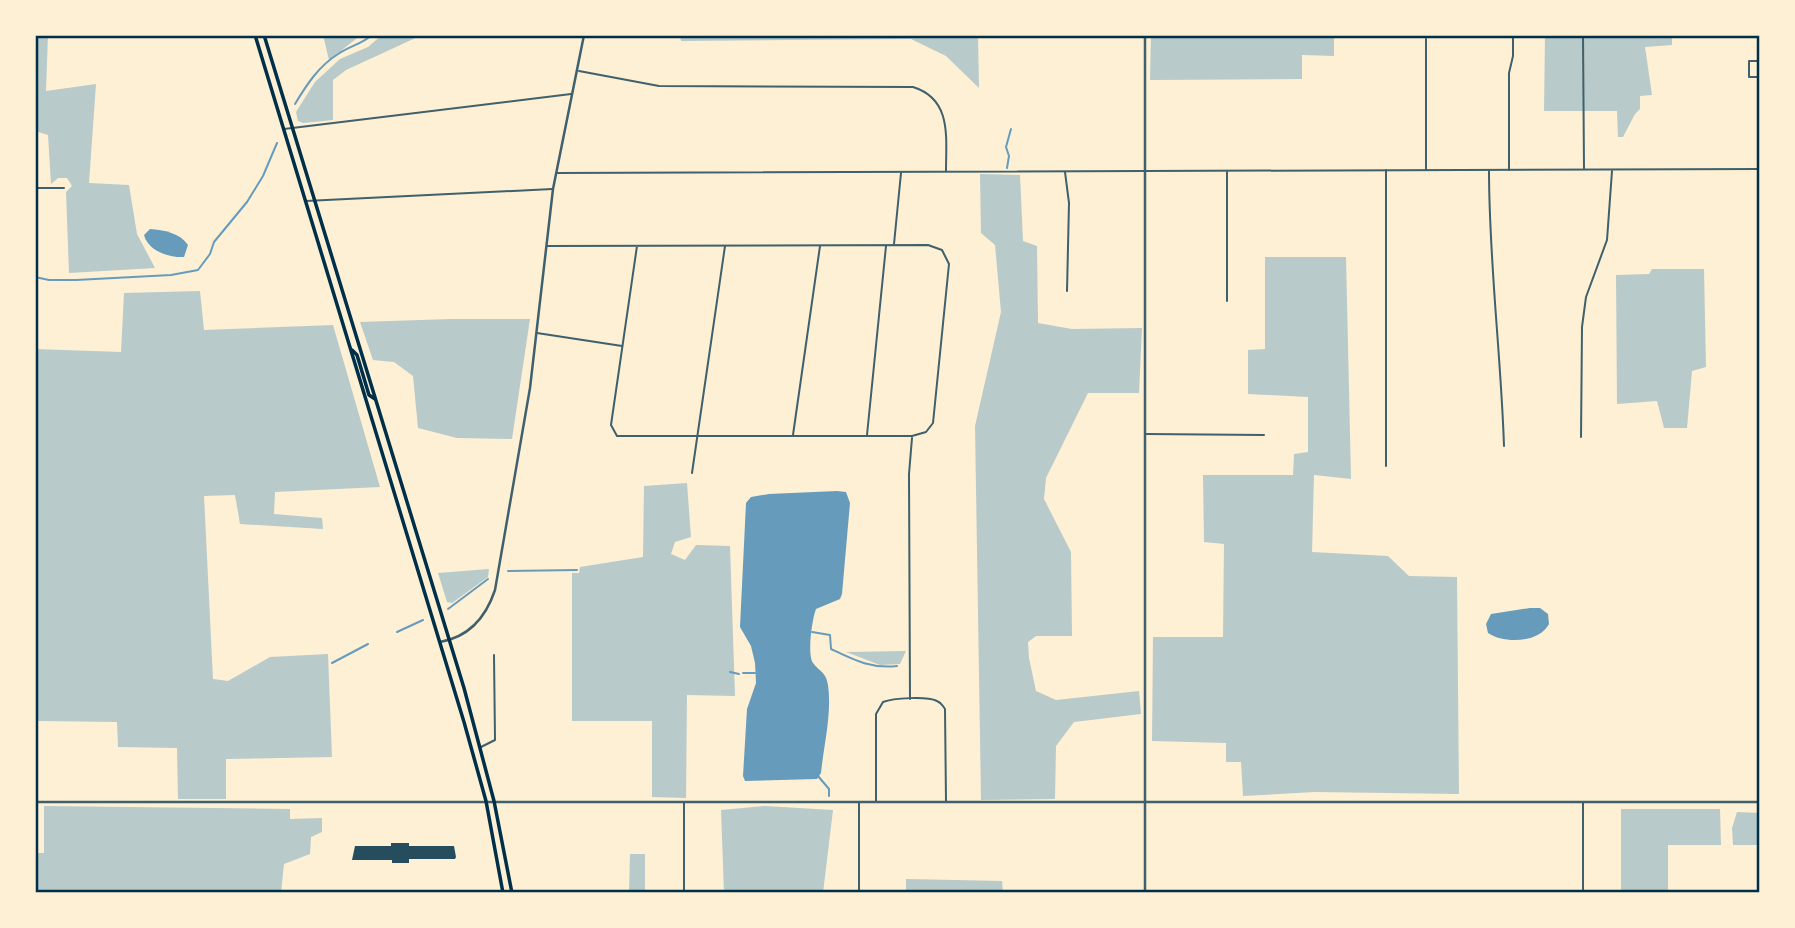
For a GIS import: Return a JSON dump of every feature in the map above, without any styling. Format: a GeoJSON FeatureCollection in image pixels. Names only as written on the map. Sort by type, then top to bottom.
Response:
{"type":"FeatureCollection","features":[{"type":"Feature","properties":{"kind":"main road"},"geometry":{"type":"LineString","coordinates":[[255,35],[464,722],[486,801],[503,893]]}},
{"type":"Feature","properties":{"kind":"main road"},"geometry":{"type":"LineString","coordinates":[[264,35],[473,719],[494,801],[512,893]]}},
{"type":"Feature","properties":{"kind":"main road"},"geometry":{"type":"LineString","coordinates":[[331,284],[340,283]]}},
{"type":"Feature","properties":{"kind":"main road"},"geometry":{"type":"LineString","coordinates":[[350,349],[357,355],[369,395],[375,399]]}},
{"type":"Feature","properties":{"kind":"street"},"geometry":{"type":"LineString","coordinates":[[440,642],[457,638],[477,623],[486,612],[495,590],[537,333],[556,173],[584,35]]}},
{"type":"Feature","properties":{"kind":"street"},"geometry":{"type":"LineString","coordinates":[[1145,35],[1145,893]]}},
{"type":"Feature","properties":{"kind":"street"},"geometry":{"type":"LineString","coordinates":[[1509,170],[1509,73],[1514,35]]}},
{"type":"Feature","properties":{"kind":"street"},"geometry":{"type":"LineString","coordinates":[[1583,35],[1584,170]]}},
{"type":"Feature","properties":{"kind":"street"},"geometry":{"type":"LineString","coordinates":[[1426,39],[1426,170]]}},
{"type":"Feature","properties":{"kind":"street"},"geometry":{"type":"LineString","coordinates":[[257,45],[266,42]]}},
{"type":"Feature","properties":{"kind":"street"},"geometry":{"type":"LineString","coordinates":[[1760,61],[1749,61],[1749,77],[1760,77]]}},
{"type":"Feature","properties":{"kind":"street"},"geometry":{"type":"LineString","coordinates":[[576,71],[659,86],[913,87],[927,93],[942,110],[946,126],[946,172]]}},
{"type":"Feature","properties":{"kind":"street"},"geometry":{"type":"LineString","coordinates":[[283,129],[572,94]]}},
{"type":"Feature","properties":{"kind":"street"},"geometry":{"type":"LineString","coordinates":[[556,173],[1760,169]]}},
{"type":"Feature","properties":{"kind":"street"},"geometry":{"type":"LineString","coordinates":[[1386,466],[1387,170]]}},
{"type":"Feature","properties":{"kind":"street"},"geometry":{"type":"LineString","coordinates":[[1489,170],[1490,247],[1502,382],[1504,446]]}},
{"type":"Feature","properties":{"kind":"street"},"geometry":{"type":"LineString","coordinates":[[1581,437],[1582,327],[1586,297],[1607,240],[1612,170]]}},
{"type":"Feature","properties":{"kind":"street"},"geometry":{"type":"LineString","coordinates":[[1065,171],[1069,203],[1067,291]]}},
{"type":"Feature","properties":{"kind":"street"},"geometry":{"type":"LineString","coordinates":[[1227,171],[1227,301]]}},
{"type":"Feature","properties":{"kind":"street"},"geometry":{"type":"LineString","coordinates":[[894,244],[901,172]]}},
{"type":"Feature","properties":{"kind":"street"},"geometry":{"type":"LineString","coordinates":[[35,188],[64,188]]}},
{"type":"Feature","properties":{"kind":"street"},"geometry":{"type":"LineString","coordinates":[[305,201],[554,189]]}},
{"type":"Feature","properties":{"kind":"street"},"geometry":{"type":"LineString","coordinates":[[547,246],[894,244],[928,245],[942,250],[949,264],[934,417],[929,428],[920,435],[912,436],[623,438],[613,432],[611,425],[637,246]]}},
{"type":"Feature","properties":{"kind":"street"},"geometry":{"type":"LineString","coordinates":[[692,473],[725,245]]}},
{"type":"Feature","properties":{"kind":"street"},"geometry":{"type":"LineString","coordinates":[[793,437],[820,245]]}},
{"type":"Feature","properties":{"kind":"street"},"geometry":{"type":"LineString","coordinates":[[867,436],[886,245]]}},
{"type":"Feature","properties":{"kind":"street"},"geometry":{"type":"LineString","coordinates":[[537,333],[623,346]]}},
{"type":"Feature","properties":{"kind":"street"},"geometry":{"type":"LineString","coordinates":[[1145,434],[1264,435]]}},
{"type":"Feature","properties":{"kind":"street"},"geometry":{"type":"LineString","coordinates":[[910,699],[909,474],[912,436]]}},
{"type":"Feature","properties":{"kind":"street"},"geometry":{"type":"LineString","coordinates":[[394,494],[404,494]]}},
{"type":"Feature","properties":{"kind":"street"},"geometry":{"type":"LineString","coordinates":[[480,747],[495,740],[494,655]]}},
{"type":"Feature","properties":{"kind":"street"},"geometry":{"type":"LineString","coordinates":[[876,802],[876,714],[883,702],[932,699],[942,704],[947,714],[946,802]]}},
{"type":"Feature","properties":{"kind":"street"},"geometry":{"type":"LineString","coordinates":[[464,722],[473,719]]}},
{"type":"Feature","properties":{"kind":"street"},"geometry":{"type":"LineString","coordinates":[[684,801],[684,893]]}},
{"type":"Feature","properties":{"kind":"street"},"geometry":{"type":"LineString","coordinates":[[35,802],[1760,802]]}},
{"type":"Feature","properties":{"kind":"street"},"geometry":{"type":"LineString","coordinates":[[859,802],[859,893]]}},
{"type":"Feature","properties":{"kind":"street"},"geometry":{"type":"LineString","coordinates":[[1583,802],[1583,893]]}},
{"type":"Feature","properties":{"kind":"shaded area"},"geometry":{"type":"Polygon","coordinates":[[[35,35],[48,35],[46,91],[96,84],[89,183],[129,185],[137,234],[155,268],[69,273],[66,192],[72,186],[67,178],[58,178],[51,184],[48,135],[35,131],[35,35]]]}},
{"type":"Feature","properties":{"kind":"shaded area"},"geometry":{"type":"Polygon","coordinates":[[[323,35],[361,35],[329,60],[323,35]]]}},
{"type":"Feature","properties":{"kind":"shaded area"},"geometry":{"type":"Polygon","coordinates":[[[382,35],[422,35],[346,70],[333,80],[333,120],[303,123],[298,121],[296,112],[315,82],[340,59],[368,47],[382,35]]]}},
{"type":"Feature","properties":{"kind":"shaded area"},"geometry":{"type":"Polygon","coordinates":[[[680,35],[978,35],[979,88],[946,56],[911,39],[681,41],[680,35]]]}},
{"type":"Feature","properties":{"kind":"shaded area"},"geometry":{"type":"Polygon","coordinates":[[[1151,35],[1334,35],[1334,56],[1302,55],[1302,79],[1150,80],[1151,35]]]}},
{"type":"Feature","properties":{"kind":"shaded area"},"geometry":{"type":"Polygon","coordinates":[[[1545,35],[1672,35],[1672,45],[1645,47],[1652,95],[1640,96],[1640,109],[1623,137],[1618,137],[1617,111],[1544,111],[1545,35]]]}},
{"type":"Feature","properties":{"kind":"shaded area"},"geometry":{"type":"Polygon","coordinates":[[[980,174],[1020,175],[1023,241],[1037,246],[1038,323],[1072,329],[1142,328],[1139,393],[1088,393],[1046,478],[1044,499],[1071,552],[1072,636],[1036,636],[1028,642],[1036,691],[1056,700],[1139,691],[1141,714],[1074,722],[1056,746],[1055,799],[981,800],[975,426],[1001,312],[995,245],[981,233],[980,174]]]}},
{"type":"Feature","properties":{"kind":"shaded area"},"geometry":{"type":"Polygon","coordinates":[[[1265,257],[1346,257],[1351,479],[1314,475],[1312,552],[1388,556],[1409,576],[1457,577],[1459,794],[1315,792],[1243,796],[1241,762],[1226,762],[1226,743],[1152,741],[1153,637],[1223,637],[1224,544],[1204,542],[1203,475],[1293,475],[1294,454],[1308,452],[1308,397],[1248,394],[1248,350],[1265,349],[1265,257]]]}},
{"type":"Feature","properties":{"kind":"shaded area"},"geometry":{"type":"Polygon","coordinates":[[[1652,269],[1704,269],[1706,367],[1692,371],[1687,428],[1664,428],[1657,401],[1617,404],[1616,275],[1649,274],[1652,269]]]}},
{"type":"Feature","properties":{"kind":"shaded area"},"geometry":{"type":"Polygon","coordinates":[[[200,291],[204,330],[333,325],[380,487],[275,492],[274,514],[322,518],[323,529],[240,524],[235,495],[204,496],[213,679],[228,681],[270,657],[328,654],[332,757],[226,759],[226,799],[178,799],[177,748],[118,747],[117,722],[38,721],[38,762],[35,762],[35,349],[121,352],[124,293],[200,291]]]}},
{"type":"Feature","properties":{"kind":"shaded area"},"geometry":{"type":"Polygon","coordinates":[[[530,319],[512,439],[457,438],[418,428],[413,376],[394,362],[373,360],[360,322],[530,319]]]}},
{"type":"Feature","properties":{"kind":"shaded area"},"geometry":{"type":"Polygon","coordinates":[[[687,483],[691,537],[675,542],[671,554],[685,560],[696,545],[730,546],[735,696],[687,695],[686,798],[652,797],[652,721],[572,721],[572,573],[579,573],[580,567],[643,557],[644,486],[687,483]]]}},
{"type":"Feature","properties":{"kind":"shaded area"},"geometry":{"type":"Polygon","coordinates":[[[489,569],[488,577],[452,603],[447,602],[438,573],[489,569]]]}},
{"type":"Feature","properties":{"kind":"shaded area"},"geometry":{"type":"Polygon","coordinates":[[[906,651],[900,664],[880,665],[846,652],[906,651]]]}},
{"type":"Feature","properties":{"kind":"shaded area"},"geometry":{"type":"Polygon","coordinates":[[[44,806],[290,809],[290,819],[322,818],[322,832],[311,837],[310,854],[284,864],[281,893],[35,893],[35,853],[44,853],[44,806]]]}},
{"type":"Feature","properties":{"kind":"shaded area"},"geometry":{"type":"Polygon","coordinates":[[[765,806],[833,810],[823,893],[724,893],[721,810],[765,806]]]}},
{"type":"Feature","properties":{"kind":"shaded area"},"geometry":{"type":"Polygon","coordinates":[[[1621,809],[1720,809],[1721,845],[1668,845],[1668,893],[1621,893],[1621,809]]]}},
{"type":"Feature","properties":{"kind":"shaded area"},"geometry":{"type":"Polygon","coordinates":[[[1737,812],[1760,813],[1760,845],[1733,845],[1732,828],[1737,812]]]}},
{"type":"Feature","properties":{"kind":"shaded area"},"geometry":{"type":"Polygon","coordinates":[[[630,854],[645,854],[645,893],[629,893],[630,854]]]}},
{"type":"Feature","properties":{"kind":"shaded area"},"geometry":{"type":"Polygon","coordinates":[[[906,879],[1002,881],[1003,893],[906,893],[906,879]]]}},
{"type":"Feature","properties":{"kind":"water"},"geometry":{"type":"Polygon","coordinates":[[[150,229],[166,231],[181,238],[188,245],[184,257],[166,255],[154,249],[144,235],[150,229]]]}},
{"type":"Feature","properties":{"kind":"water"},"geometry":{"type":"Polygon","coordinates":[[[846,492],[850,503],[842,594],[840,599],[816,609],[810,645],[811,659],[826,677],[829,696],[821,773],[817,779],[745,781],[743,776],[747,709],[756,683],[751,646],[740,627],[746,503],[751,497],[769,494],[846,492]]]}},
{"type":"Feature","properties":{"kind":"water"},"geometry":{"type":"Polygon","coordinates":[[[1540,608],[1548,614],[1549,624],[1538,635],[1512,640],[1488,633],[1486,624],[1491,614],[1540,608]]]}},
{"type":"Feature","properties":{"kind":"building"},"geometry":{"type":"Polygon","coordinates":[[[391,843],[409,843],[409,846],[454,846],[456,857],[409,859],[409,863],[392,863],[392,860],[352,860],[355,846],[391,846],[391,843]]]}},
{"type":"Feature","properties":{"kind":"waterway"},"geometry":{"type":"LineString","coordinates":[[295,104],[325,64],[372,35]]}},
{"type":"Feature","properties":{"kind":"waterway"},"geometry":{"type":"LineString","coordinates":[[1007,168],[1009,156],[1006,147],[1011,129]]}},
{"type":"Feature","properties":{"kind":"waterway"},"geometry":{"type":"LineString","coordinates":[[35,277],[76,280],[171,275],[198,270],[210,254],[214,242],[247,202],[263,176],[277,143]]}},
{"type":"Feature","properties":{"kind":"waterway"},"geometry":{"type":"LineString","coordinates":[[508,571],[577,570]]}},
{"type":"Feature","properties":{"kind":"waterway"},"geometry":{"type":"LineString","coordinates":[[448,609],[488,579]]}},
{"type":"Feature","properties":{"kind":"waterway"},"geometry":{"type":"LineString","coordinates":[[397,632],[423,620]]}},
{"type":"Feature","properties":{"kind":"waterway"},"geometry":{"type":"LineString","coordinates":[[812,632],[830,635],[831,649],[855,660],[871,665],[897,666]]}},
{"type":"Feature","properties":{"kind":"waterway"},"geometry":{"type":"LineString","coordinates":[[332,663],[368,644]]}},
{"type":"Feature","properties":{"kind":"waterway"},"geometry":{"type":"LineString","coordinates":[[730,672],[739,674]]}},
{"type":"Feature","properties":{"kind":"waterway"},"geometry":{"type":"LineString","coordinates":[[743,673],[755,673]]}},
{"type":"Feature","properties":{"kind":"waterway"},"geometry":{"type":"LineString","coordinates":[[818,776],[829,789],[829,796]]}}]}
